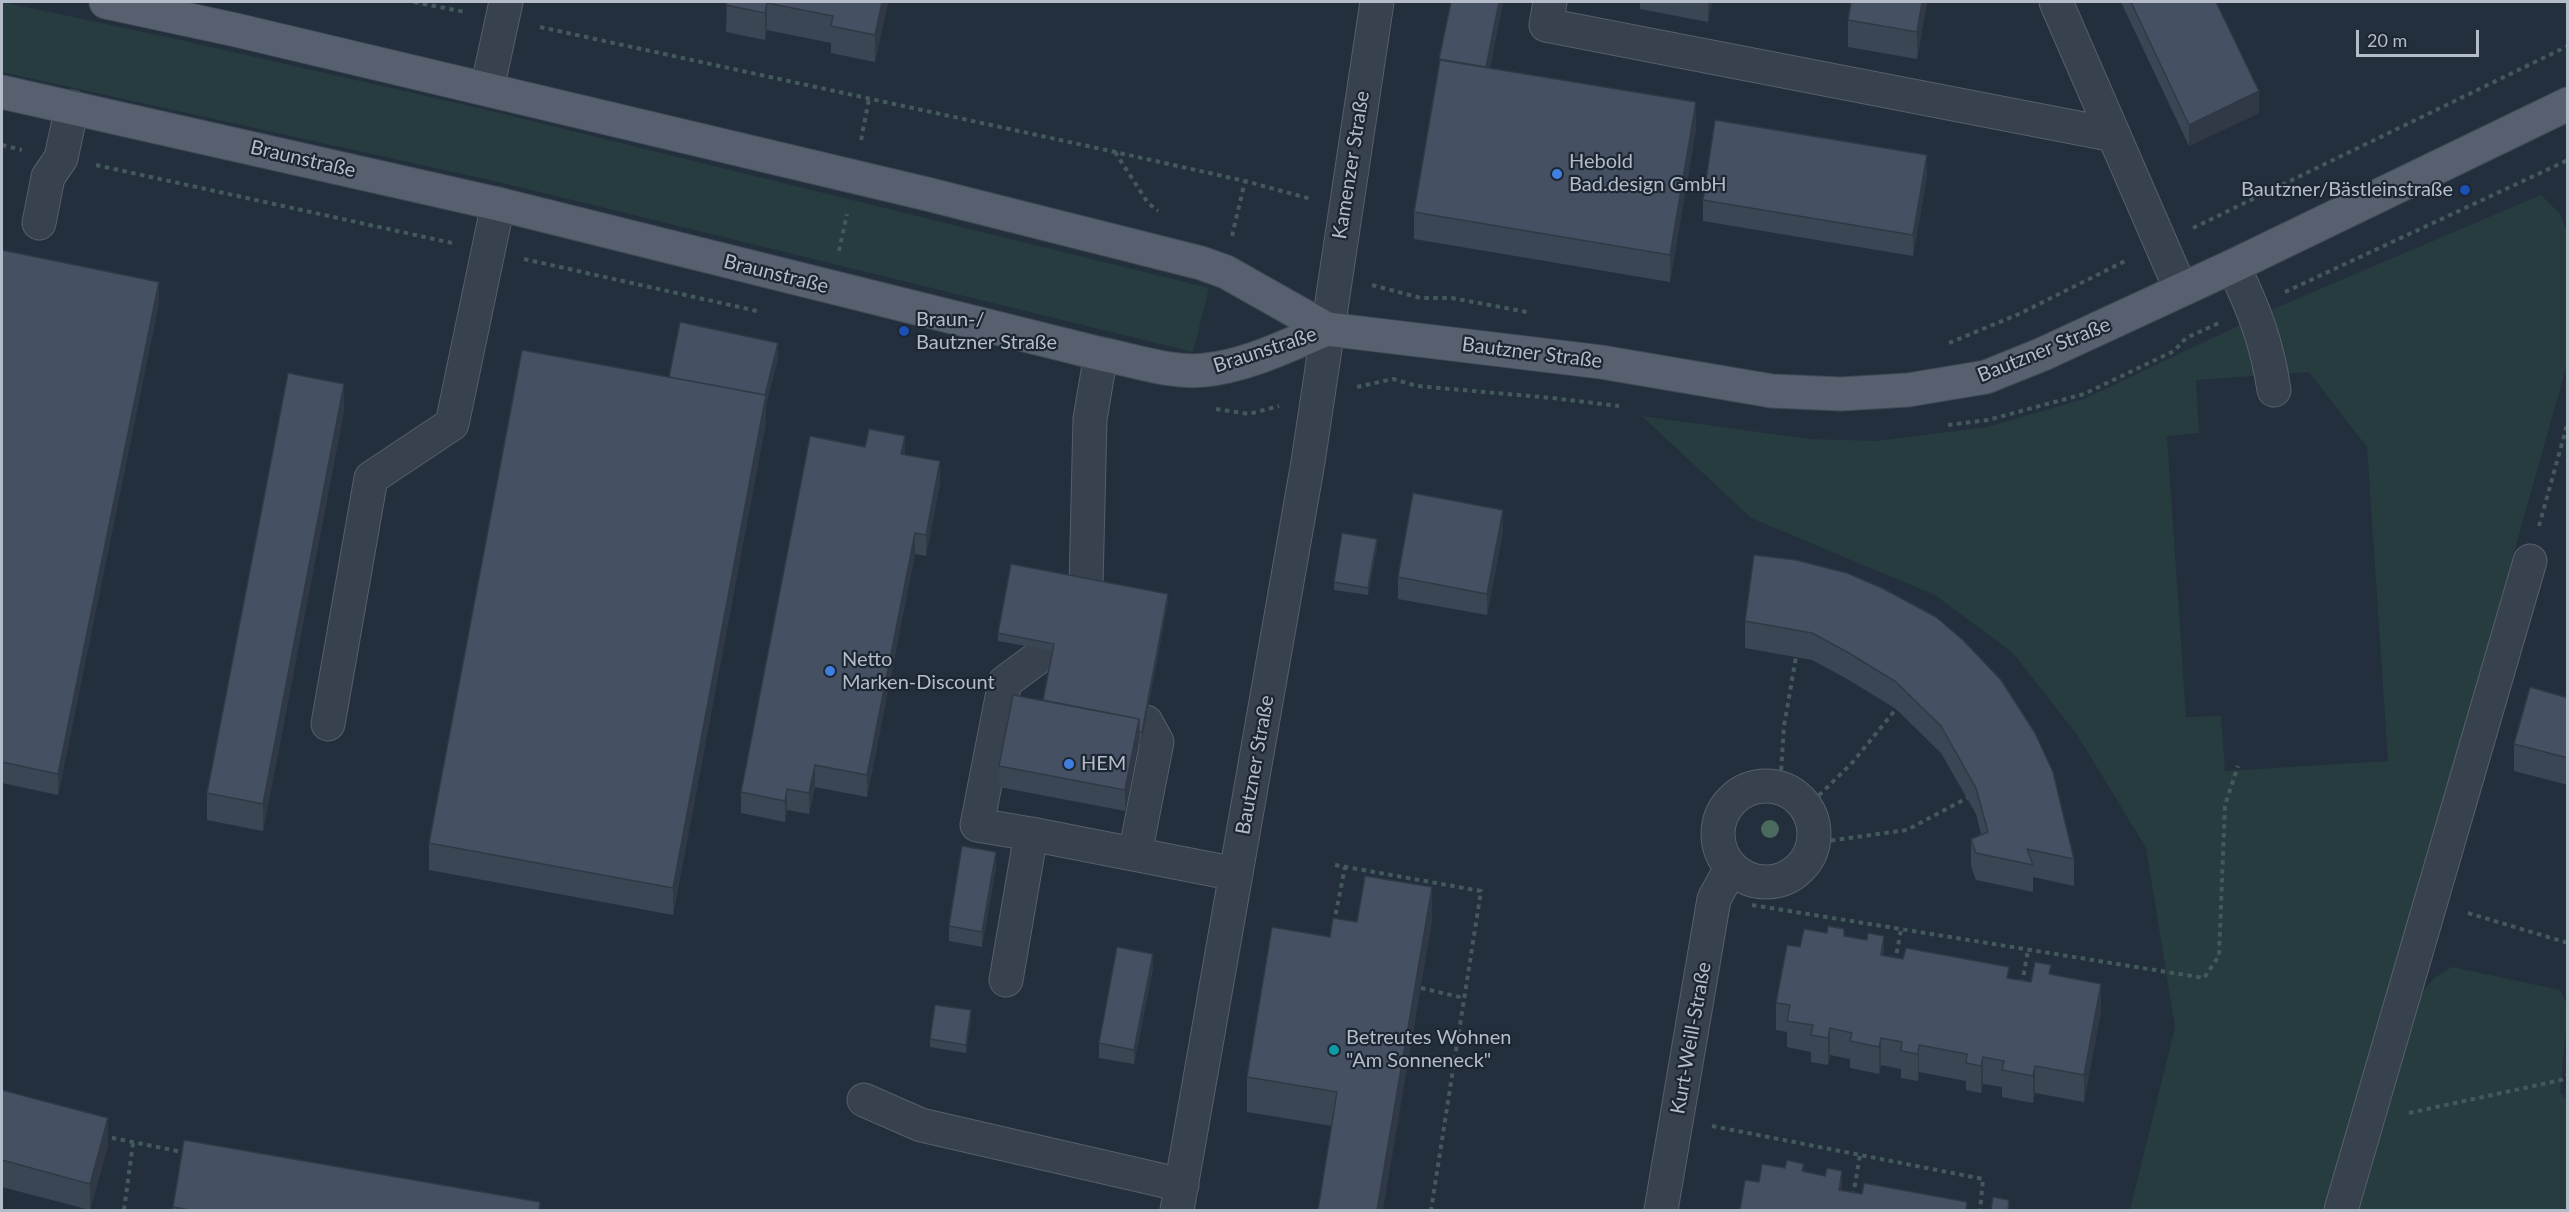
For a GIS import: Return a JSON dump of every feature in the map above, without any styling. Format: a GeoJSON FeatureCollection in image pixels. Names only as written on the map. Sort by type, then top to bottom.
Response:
{"type":"FeatureCollection","features":[{"type":"Feature","properties":{"kind":"main road","name":"Braunstraße"},"geometry":{"type":"LineString","coordinates":[[106,2],[487,89],[927,194],[1201,263],[1226,272],[1327,329]]}},
{"type":"Feature","properties":{"kind":"main road","name":"Braunstraße"},"geometry":{"type":"LineString","coordinates":[[2,92],[498,204],[1101,354],[1177,369],[1204,371],[1237,364],[1327,329]]}},
{"type":"Feature","properties":{"kind":"main road","name":"Bautzner Straße"},"geometry":{"type":"LineString","coordinates":[[1327,329],[1601,362],[1772,391],[1841,394],[1908,390],[1986,376],[2043,354],[2233,266],[2568,104]]}},
{"type":"Feature","properties":{"kind":"street","name":"Kamenzer Straße"},"geometry":{"type":"LineString","coordinates":[[1327,329],[1377,2]]}},
{"type":"Feature","properties":{"kind":"street"},"geometry":{"type":"LineString","coordinates":[[1550,2],[1546,26],[2114,135]]}},
{"type":"Feature","properties":{"kind":"street"},"geometry":{"type":"LineString","coordinates":[[2056,2],[2181,290]]}},
{"type":"Feature","properties":{"kind":"street"},"geometry":{"type":"LineString","coordinates":[[487,89],[504,10]]}},
{"type":"Feature","properties":{"kind":"street"},"geometry":{"type":"LineString","coordinates":[[39,223],[48,177],[61,158],[72,107]]}},
{"type":"Feature","properties":{"kind":"street"},"geometry":{"type":"LineString","coordinates":[[328,724],[370,478],[452,424],[498,204]]}},
{"type":"Feature","properties":{"kind":"street"},"geometry":{"type":"LineString","coordinates":[[2233,266],[2253,306],[2270,360],[2274,390]]}},
{"type":"Feature","properties":{"kind":"street","name":"Bautzner Straße"},"geometry":{"type":"LineString","coordinates":[[1179,1198],[1308,462],[1327,329]]}},
{"type":"Feature","properties":{"kind":"street"},"geometry":{"type":"LineString","coordinates":[[1086,585],[1090,419],[1101,354]]}},
{"type":"Feature","properties":{"kind":"street"},"geometry":{"type":"LineString","coordinates":[[2342,1210],[2530,561]]}},
{"type":"Feature","properties":{"kind":"street"},"geometry":{"type":"LineString","coordinates":[[1047,651],[1005,682],[977,825],[1236,874]]}},
{"type":"Feature","properties":{"kind":"street"},"geometry":{"type":"LineString","coordinates":[[1135,854],[1157,742],[1146,722]]}},
{"type":"Feature","properties":{"kind":"street"},"geometry":{"type":"LineString","coordinates":[[1764,786],[1780,788],[1794,795],[1812,819],[1813,843],[1808,858],[1799,870],[1787,878],[1772,883],[1743,878],[1722,856],[1717,840],[1718,824],[1724,809],[1735,797],[1748,789],[1764,786]]}},
{"type":"Feature","properties":{"kind":"street"},"geometry":{"type":"LineString","coordinates":[[1006,980],[1031,834]]}},
{"type":"Feature","properties":{"kind":"street","name":"Kurt-Weill-Straße"},"geometry":{"type":"LineString","coordinates":[[1661,1210],[1714,899],[1731,868]]}},
{"type":"Feature","properties":{"kind":"street"},"geometry":{"type":"LineString","coordinates":[[864,1100],[921,1125],[1179,1198]]}},
{"type":"Feature","properties":{"kind":"path"},"geometry":{"type":"LineString","coordinates":[[414,2],[504,10],[869,99],[1245,181],[1312,199]]}},
{"type":"Feature","properties":{"kind":"path"},"geometry":{"type":"LineString","coordinates":[[1940,344],[2019,314],[2568,46]]}},
{"type":"Feature","properties":{"kind":"path"},"geometry":{"type":"LineString","coordinates":[[860,142],[869,99]]}},
{"type":"Feature","properties":{"kind":"path"},"geometry":{"type":"LineString","coordinates":[[1114,152],[1148,203],[1166,218]]}},
{"type":"Feature","properties":{"kind":"path"},"geometry":{"type":"LineString","coordinates":[[2186,339],[2568,160]]}},
{"type":"Feature","properties":{"kind":"path"},"geometry":{"type":"LineString","coordinates":[[1230,246],[1245,181]]}},
{"type":"Feature","properties":{"kind":"path"},"geometry":{"type":"LineString","coordinates":[[831,288],[848,210]]}},
{"type":"Feature","properties":{"kind":"path"},"geometry":{"type":"LineString","coordinates":[[1433,298],[1452,298],[1533,313]]}},
{"type":"Feature","properties":{"kind":"path"},"geometry":{"type":"LineString","coordinates":[[2530,561],[2568,422]]}},
{"type":"Feature","properties":{"kind":"path"},"geometry":{"type":"LineString","coordinates":[[1780,788],[1784,726],[1796,657]]}},
{"type":"Feature","properties":{"kind":"path"},"geometry":{"type":"LineString","coordinates":[[1806,808],[1852,764],[1896,709]]}},
{"type":"Feature","properties":{"kind":"path"},"geometry":{"type":"LineString","coordinates":[[1714,899],[2204,978],[2219,956],[2225,805],[2238,766]]}},
{"type":"Feature","properties":{"kind":"path"},"geometry":{"type":"LineString","coordinates":[[1813,843],[1907,830],[1967,798]]}},
{"type":"Feature","properties":{"kind":"path"},"geometry":{"type":"LineString","coordinates":[[1335,866],[1482,891],[1431,1210]]}},
{"type":"Feature","properties":{"kind":"path"},"geometry":{"type":"LineString","coordinates":[[1333,930],[1345,867]]}},
{"type":"Feature","properties":{"kind":"path"},"geometry":{"type":"LineString","coordinates":[[2432,903],[2568,943]]}},
{"type":"Feature","properties":{"kind":"path"},"geometry":{"type":"LineString","coordinates":[[1893,973],[1901,930]]}},
{"type":"Feature","properties":{"kind":"path"},"geometry":{"type":"LineString","coordinates":[[2020,995],[2028,950]]}},
{"type":"Feature","properties":{"kind":"path"},"geometry":{"type":"LineString","coordinates":[[1420,988],[1464,998]]}},
{"type":"Feature","properties":{"kind":"path"},"geometry":{"type":"LineString","coordinates":[[2367,1122],[2562,1080],[2568,1075]]}},
{"type":"Feature","properties":{"kind":"path"},"geometry":{"type":"LineString","coordinates":[[1677,1119],[1983,1179],[1980,1210]]}},
{"type":"Feature","properties":{"kind":"path"},"geometry":{"type":"LineString","coordinates":[[100,1135],[192,1154]]}},
{"type":"Feature","properties":{"kind":"path"},"geometry":{"type":"LineString","coordinates":[[124,1210],[133,1143]]}},
{"type":"Feature","properties":{"kind":"path"},"geometry":{"type":"LineString","coordinates":[[1853,1199],[1860,1155]]}},
{"type":"Feature","properties":{"kind":"green space"},"geometry":{"type":"Polygon","coordinates":[[[2,2],[483,109],[1209,288],[1193,352],[503,183],[2,72],[2,2]]]}},
{"type":"Feature","properties":{"kind":"green space"},"geometry":{"type":"Polygon","coordinates":[[[2541,195],[2560,214],[2568,234],[2567,364],[2329,1210],[2130,1210],[2175,1027],[2146,848],[2078,736],[2013,653],[1935,595],[1751,518],[1642,416],[1809,439],[1877,441],[1987,427],[2084,399],[2280,306],[2541,195]],[[2309,372],[2196,380],[2199,433],[2167,436],[2186,717],[2221,716],[2225,771],[2388,761],[2367,447],[2309,372]]]}},
{"type":"Feature","properties":{"kind":"green space"},"geometry":{"type":"Polygon","coordinates":[[[2452,967],[2560,990],[2568,1007],[2560,1093],[2567,1100],[2567,1210],[2355,1210],[2414,1001],[2434,978],[2452,967]]]}},
{"type":"Feature","properties":{"kind":"building"},"geometry":{"type":"Polygon","coordinates":[[[727,2],[882,2],[875,35],[831,26],[833,16],[767,3],[765,13],[726,5],[727,2]]]}},
{"type":"Feature","properties":{"kind":"building"},"geometry":{"type":"Polygon","coordinates":[[[1451,2],[1499,2],[1486,67],[1439,59],[1451,2]]]}},
{"type":"Feature","properties":{"kind":"building"},"geometry":{"type":"Polygon","coordinates":[[[1851,2],[1922,2],[1917,32],[1848,20],[1851,2]]]}},
{"type":"Feature","properties":{"kind":"building"},"geometry":{"type":"Polygon","coordinates":[[[2131,2],[2216,2],[2259,91],[2189,125],[2131,2]]]}},
{"type":"Feature","properties":{"kind":"building","name":"Hebold Bad.design GmbH"},"geometry":{"type":"Polygon","coordinates":[[[1440,60],[1696,102],[1670,255],[1414,212],[1440,60]]]}},
{"type":"Feature","properties":{"kind":"building"},"geometry":{"type":"Polygon","coordinates":[[[1715,120],[1927,155],[1913,235],[1703,200],[1715,120]]]}},
{"type":"Feature","properties":{"kind":"building"},"geometry":{"type":"Polygon","coordinates":[[[2,250],[159,282],[58,774],[2,762],[2,250]]]}},
{"type":"Feature","properties":{"kind":"building"},"geometry":{"type":"Polygon","coordinates":[[[680,322],[778,343],[765,395],[669,377],[680,322]]]}},
{"type":"Feature","properties":{"kind":"building"},"geometry":{"type":"Polygon","coordinates":[[[522,350],[766,395],[673,888],[429,843],[522,350]]]}},
{"type":"Feature","properties":{"kind":"building"},"geometry":{"type":"Polygon","coordinates":[[[288,373],[344,384],[263,804],[207,793],[288,373]]]}},
{"type":"Feature","properties":{"kind":"building","name":"Netto Marken-Discount"},"geometry":{"type":"Polygon","coordinates":[[[869,429],[905,436],[901,454],[940,461],[926,535],[915,533],[867,775],[815,765],[809,793],[787,789],[785,801],[741,792],[810,436],[865,447],[869,429]]]}},
{"type":"Feature","properties":{"kind":"building"},"geometry":{"type":"Polygon","coordinates":[[[1413,493],[1503,510],[1487,594],[1398,577],[1413,493]]]}},
{"type":"Feature","properties":{"kind":"building"},"geometry":{"type":"Polygon","coordinates":[[[1342,533],[1377,539],[1368,588],[1334,582],[1342,533]]]}},
{"type":"Feature","properties":{"kind":"building"},"geometry":{"type":"Polygon","coordinates":[[[1754,555],[1796,560],[1847,573],[1882,588],[1936,617],[1963,640],[2001,680],[2035,733],[2053,772],[2074,859],[2027,849],[2033,865],[1976,853],[1971,839],[1988,832],[1976,788],[1941,726],[1896,682],[1812,633],[1745,621],[1754,555]]]}},
{"type":"Feature","properties":{"kind":"building","name":"HEM"},"geometry":{"type":"Polygon","coordinates":[[[1011,564],[1168,594],[1142,732],[1139,732],[1139,719],[1043,700],[1054,644],[998,633],[1011,564]]]}},
{"type":"Feature","properties":{"kind":"building"},"geometry":{"type":"Polygon","coordinates":[[[2530,687],[2568,698],[2568,758],[2514,744],[2530,687]]]}},
{"type":"Feature","properties":{"kind":"building","name":"HEM"},"geometry":{"type":"Polygon","coordinates":[[[1013,695],[1139,719],[1125,790],[999,766],[1013,695]]]}},
{"type":"Feature","properties":{"kind":"building"},"geometry":{"type":"Polygon","coordinates":[[[962,846],[996,852],[982,932],[949,926],[962,846]]]}},
{"type":"Feature","properties":{"kind":"building","name":"Betreutes Wohnen \"Am Sonneneck\""},"geometry":{"type":"Polygon","coordinates":[[[1365,876],[1432,887],[1377,1210],[1318,1210],[1337,1092],[1247,1077],[1272,927],[1330,937],[1333,918],[1357,922],[1365,876]]]}},
{"type":"Feature","properties":{"kind":"building"},"geometry":{"type":"Polygon","coordinates":[[[1828,926],[1844,929],[1844,936],[1867,940],[1868,933],[1884,936],[1881,955],[1903,959],[1906,948],[2009,967],[2007,978],[2031,982],[2035,962],[2051,965],[2049,974],[2101,984],[2084,1075],[2035,1066],[2033,1076],[2002,1070],[2004,1061],[1983,1057],[1981,1066],[1966,1063],[1967,1054],[1919,1045],[1918,1054],[1901,1051],[1902,1042],[1881,1038],[1879,1047],[1850,1041],[1852,1033],[1830,1028],[1828,1038],[1811,1035],[1813,1025],[1787,1021],[1790,1005],[1776,1003],[1787,945],[1800,947],[1804,929],[1827,933],[1828,926]]]}},
{"type":"Feature","properties":{"kind":"building"},"geometry":{"type":"Polygon","coordinates":[[[1117,947],[1153,954],[1134,1050],[1099,1043],[1117,947]]]}},
{"type":"Feature","properties":{"kind":"building"},"geometry":{"type":"Polygon","coordinates":[[[935,1005],[971,1010],[966,1045],[930,1039],[935,1005]]]}},
{"type":"Feature","properties":{"kind":"building"},"geometry":{"type":"Polygon","coordinates":[[[2,1090],[108,1118],[90,1184],[2,1160],[2,1090]]]}},
{"type":"Feature","properties":{"kind":"building"},"geometry":{"type":"Polygon","coordinates":[[[184,1140],[540,1202],[539,1210],[190,1210],[173,1207],[184,1140]]]}},
{"type":"Feature","properties":{"kind":"building"},"geometry":{"type":"Polygon","coordinates":[[[1787,1160],[1804,1164],[1802,1171],[1825,1176],[1827,1168],[1842,1171],[1839,1190],[1862,1194],[1864,1183],[1967,1202],[1966,1210],[1740,1210],[1745,1180],[1759,1182],[1762,1164],[1785,1168],[1787,1160]]]}},
{"type":"Feature","properties":{"kind":"building"},"geometry":{"type":"Polygon","coordinates":[[[1993,1197],[2009,1200],[2008,1209],[2015,1210],[1991,1210],[1993,1197]]]}},
{"type":"Feature","properties":{"kind":"place","name":"Hebold Bad.design GmbH"},"geometry":{"type":"Point","coordinates":[1557,174]}},
{"type":"Feature","properties":{"kind":"place","name":"Bautzner/Bästleinstraße"},"geometry":{"type":"Point","coordinates":[2465,190]}},
{"type":"Feature","properties":{"kind":"place","name":"Braun-/ Bautzner Straße"},"geometry":{"type":"Point","coordinates":[904,331]}},
{"type":"Feature","properties":{"kind":"place","name":"Netto Marken-Discount"},"geometry":{"type":"Point","coordinates":[830,671]}},
{"type":"Feature","properties":{"kind":"place","name":"HEM"},"geometry":{"type":"Point","coordinates":[1069,764]}},
{"type":"Feature","properties":{"kind":"place","name":"Betreutes Wohnen \"Am Sonneneck\""},"geometry":{"type":"Point","coordinates":[1334,1050]}}]}
